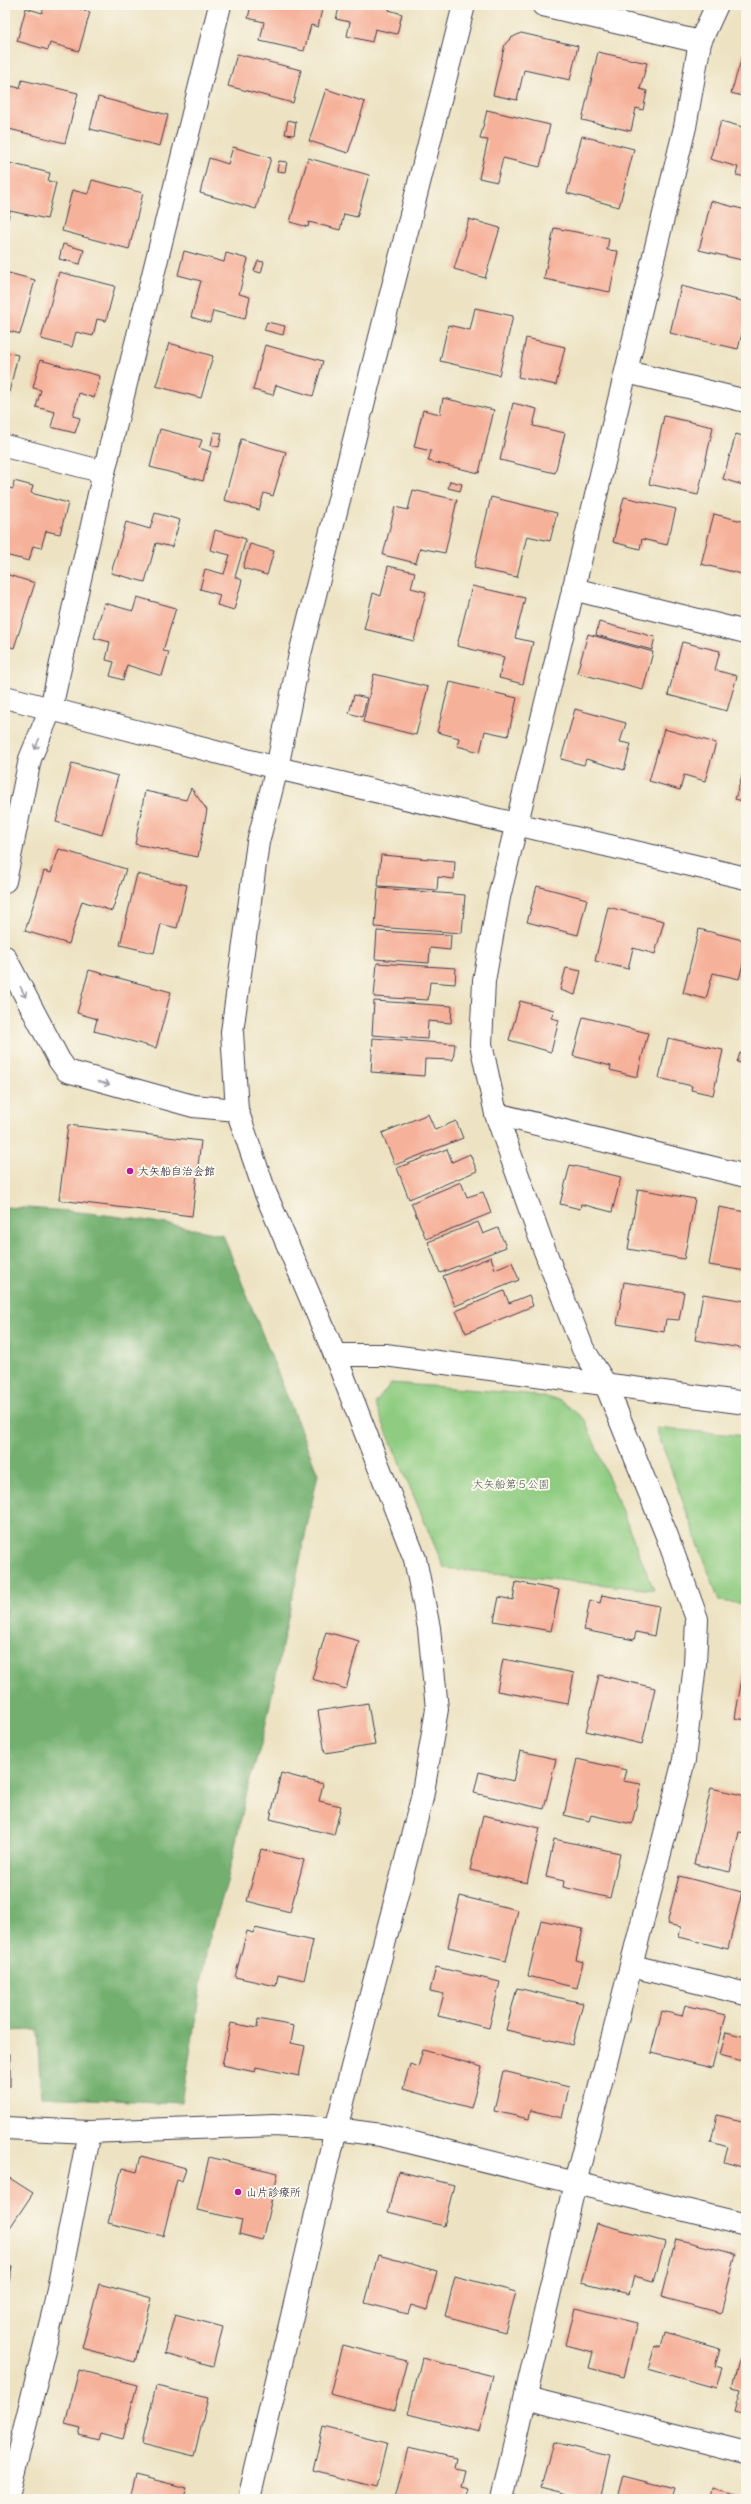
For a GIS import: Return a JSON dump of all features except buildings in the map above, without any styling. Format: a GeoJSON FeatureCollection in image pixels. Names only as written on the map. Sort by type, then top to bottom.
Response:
{"type":"FeatureCollection","features":[{"type":"Feature","properties":{"kind":"street"},"geometry":{"type":"LineString","coordinates":[[5,881],[30,759],[51,708],[104,472],[220,5]]}},
{"type":"Feature","properties":{"kind":"street"},"geometry":{"type":"LineString","coordinates":[[249,2499],[336,2129],[422,1798],[436,1709],[429,1628],[415,1559],[335,1355],[265,1192],[237,1110],[232,1032],[258,842],[277,768],[300,654],[464,5]]}},
{"type":"Feature","properties":{"kind":"street"},"geometry":{"type":"LineString","coordinates":[[543,5],[700,42]]}},
{"type":"Feature","properties":{"kind":"street"},"geometry":{"type":"LineString","coordinates":[[502,2499],[575,2183],[684,1760],[695,1664],[697,1619],[667,1536],[606,1385],[583,1350],[542,1246],[496,1114],[481,1044],[484,981],[499,897],[518,824],[555,656],[627,372],[685,128],[700,42],[717,5]]}},
{"type":"Feature","properties":{"kind":"street"},"geometry":{"type":"LineString","coordinates":[[627,372],[746,401]]}},
{"type":"Feature","properties":{"kind":"street"},"geometry":{"type":"LineString","coordinates":[[5,446],[104,472]]}},
{"type":"Feature","properties":{"kind":"street"},"geometry":{"type":"LineString","coordinates":[[573,589],[746,632]]}},
{"type":"Feature","properties":{"kind":"street"},"geometry":{"type":"LineString","coordinates":[[5,696],[277,768],[746,878]]}},
{"type":"Feature","properties":{"kind":"street"},"geometry":{"type":"LineString","coordinates":[[5,957],[59,1060],[67,1071],[192,1106],[237,1110]]}},
{"type":"Feature","properties":{"kind":"street"},"geometry":{"type":"LineString","coordinates":[[496,1114],[746,1176]]}},
{"type":"Feature","properties":{"kind":"street"},"geometry":{"type":"LineString","coordinates":[[335,1355],[385,1355],[746,1403]]}},
{"type":"Feature","properties":{"kind":"street"},"geometry":{"type":"LineString","coordinates":[[632,1966],[746,1994]]}},
{"type":"Feature","properties":{"kind":"street"},"geometry":{"type":"LineString","coordinates":[[5,2128],[89,2132],[274,2126],[336,2129],[381,2135],[746,2225]]}},
{"type":"Feature","properties":{"kind":"street"},"geometry":{"type":"LineString","coordinates":[[7,2499],[54,2309],[89,2132]]}},
{"type":"Feature","properties":{"kind":"street"},"geometry":{"type":"LineString","coordinates":[[526,2398],[746,2453]]}},
{"type":"Feature","properties":{"kind":"green space"},"geometry":{"type":"Polygon","coordinates":[[[5,1207],[61,1210],[115,1216],[168,1224],[223,1235],[318,1474],[263,1737],[248,1787],[227,1882],[207,1947],[182,2103],[41,2097],[37,2030],[5,2031],[5,1207]]]}},
{"type":"Feature","properties":{"kind":"green space","name":"大矢船第５公園"},"geometry":{"type":"Polygon","coordinates":[[[391,1383],[528,1394],[560,1400],[585,1420],[654,1590],[444,1568],[375,1404],[391,1383]]]}},
{"type":"Feature","properties":{"kind":"green space"},"geometry":{"type":"Polygon","coordinates":[[[656,1428],[746,1436],[746,1604],[719,1601],[656,1428]]]}},
{"type":"Feature","properties":{"kind":"place","name":"大矢船自治会館"},"geometry":{"type":"Point","coordinates":[130,1171]}},
{"type":"Feature","properties":{"kind":"place","name":"山片診療所"},"geometry":{"type":"Point","coordinates":[238,2192]}}]}
